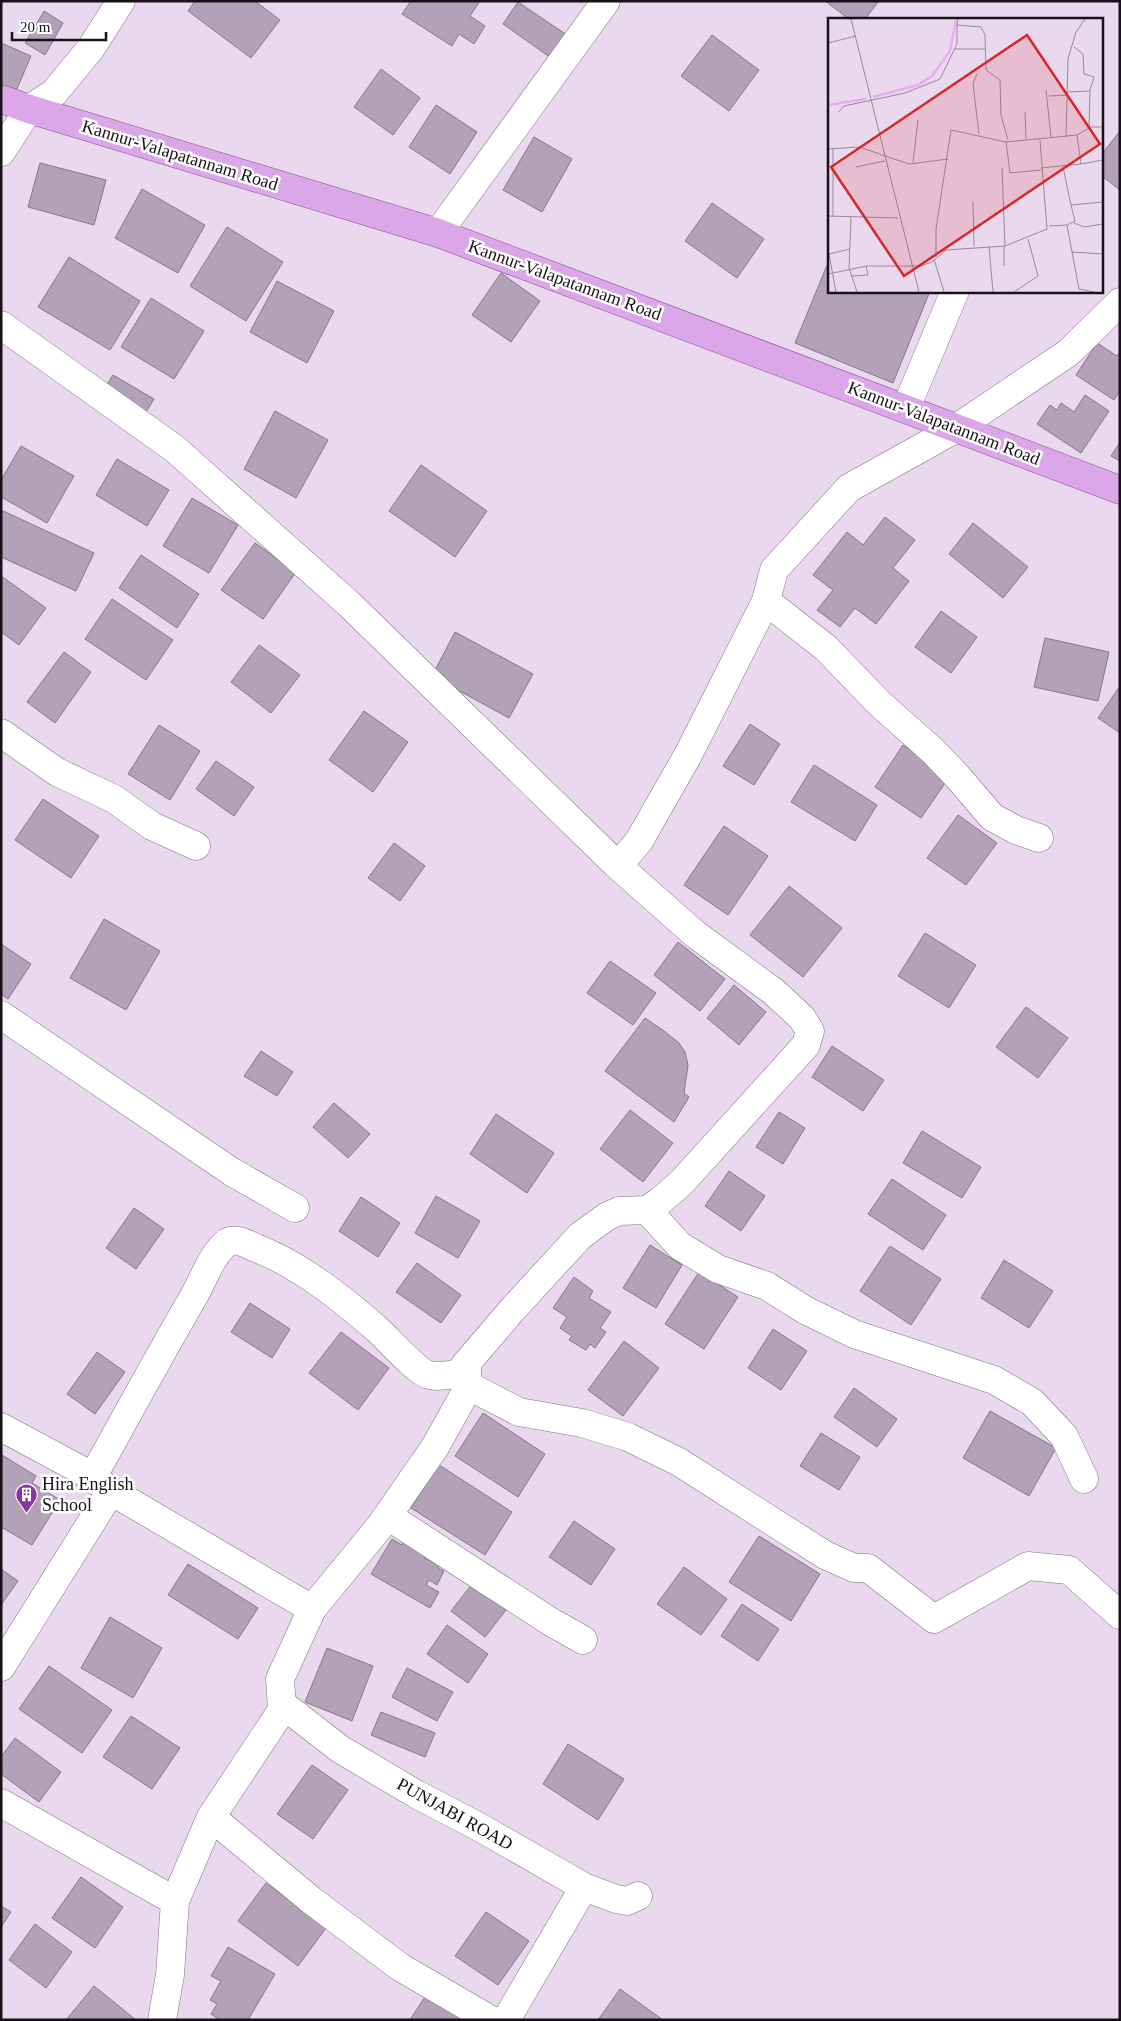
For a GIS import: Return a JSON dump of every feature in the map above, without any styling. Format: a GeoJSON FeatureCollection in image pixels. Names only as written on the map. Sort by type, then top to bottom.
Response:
{"type":"FeatureCollection","features":[{"type":"Feature","properties":{"kind":"main road","name":"Kannur-Valapatannam Road"},"geometry":{"type":"LineString","coordinates":[[1,99],[29,110],[438,233],[1120,490]]}},
{"type":"Feature","properties":{"kind":"street"},"geometry":{"type":"LineString","coordinates":[[1,152],[29,110],[54,93],[91,48],[122,1]]}},
{"type":"Feature","properties":{"kind":"street"},"geometry":{"type":"LineString","coordinates":[[438,233],[606,1]]}},
{"type":"Feature","properties":{"kind":"street"},"geometry":{"type":"LineString","coordinates":[[906,408],[955,292]]}},
{"type":"Feature","properties":{"kind":"street"},"geometry":{"type":"LineString","coordinates":[[618,866],[639,841],[688,755],[766,601],[774,570],[849,488],[955,429],[1068,353],[1120,302]]}},
{"type":"Feature","properties":{"kind":"street"},"geometry":{"type":"LineString","coordinates":[[1,325],[175,449],[349,604],[618,866],[695,934],[774,992],[802,1018],[810,1032],[806,1045],[681,1183],[646,1210],[620,1211],[606,1217],[580,1236],[512,1310],[465,1365],[468,1379],[435,1447],[388,1516],[312,1609],[280,1678],[282,1710],[211,1817],[175,1901],[170,1975],[162,2020]]}},
{"type":"Feature","properties":{"kind":"street"},"geometry":{"type":"LineString","coordinates":[[766,601],[826,648],[879,703],[933,751],[992,817],[1016,830],[1039,838]]}},
{"type":"Feature","properties":{"kind":"street"},"geometry":{"type":"LineString","coordinates":[[1,733],[57,772],[114,799],[152,826],[196,846]]}},
{"type":"Feature","properties":{"kind":"street"},"geometry":{"type":"LineString","coordinates":[[1,1015],[157,1119],[216,1162],[295,1208]]}},
{"type":"Feature","properties":{"kind":"street"},"geometry":{"type":"LineString","coordinates":[[646,1210],[680,1246],[718,1269],[767,1286],[805,1310],[854,1334],[994,1380],[1032,1402],[1064,1436],[1084,1479]]}},
{"type":"Feature","properties":{"kind":"street"},"geometry":{"type":"LineString","coordinates":[[6,1651],[102,1485],[214,1256],[226,1242],[237,1240],[255,1247],[305,1273],[331,1291],[420,1370],[429,1375],[454,1374],[468,1379],[519,1412],[582,1423],[628,1437],[679,1462],[825,1555],[854,1568],[868,1568],[934,1619],[1028,1566],[1069,1570],[1120,1615]]}},
{"type":"Feature","properties":{"kind":"street"},"geometry":{"type":"LineString","coordinates":[[1,1427],[80,1470],[102,1485],[312,1609]]}},
{"type":"Feature","properties":{"kind":"street"},"geometry":{"type":"LineString","coordinates":[[388,1516],[543,1617],[583,1640]]}},
{"type":"Feature","properties":{"kind":"street","name":"PUNJABI ROAD"},"geometry":{"type":"LineString","coordinates":[[282,1704],[340,1749],[416,1794],[481,1828],[584,1887],[616,1899],[627,1901],[638,1896]]}},
{"type":"Feature","properties":{"kind":"street"},"geometry":{"type":"LineString","coordinates":[[1,1803],[175,1901]]}},
{"type":"Feature","properties":{"kind":"street"},"geometry":{"type":"LineString","coordinates":[[211,1817],[311,1900],[400,1967],[491,2020]]}},
{"type":"Feature","properties":{"kind":"street"},"geometry":{"type":"LineString","coordinates":[[506,2020],[584,1887]]}},
{"type":"Feature","properties":{"kind":"building"},"geometry":{"type":"Polygon","coordinates":[[[195,1],[255,1],[280,20],[251,58],[188,11],[195,1]]]}},
{"type":"Feature","properties":{"kind":"building"},"geometry":{"type":"Polygon","coordinates":[[[411,1],[480,1],[470,16],[485,26],[474,44],[459,34],[452,46],[402,14],[411,1]]]}},
{"type":"Feature","properties":{"kind":"building"},"geometry":{"type":"Polygon","coordinates":[[[825,1],[879,1],[866,18],[848,18],[825,1]]]}},
{"type":"Feature","properties":{"kind":"building"},"geometry":{"type":"Polygon","coordinates":[[[518,2],[570,37],[554,60],[503,24],[518,2]]]}},
{"type":"Feature","properties":{"kind":"building"},"geometry":{"type":"Polygon","coordinates":[[[44,11],[63,23],[45,55],[25,43],[44,11]]]}},
{"type":"Feature","properties":{"kind":"building"},"geometry":{"type":"Polygon","coordinates":[[[712,35],[759,70],[729,111],[681,76],[712,35]]]}},
{"type":"Feature","properties":{"kind":"building"},"geometry":{"type":"Polygon","coordinates":[[[1,43],[31,56],[16,91],[1,84],[1,43]]]}},
{"type":"Feature","properties":{"kind":"building"},"geometry":{"type":"Polygon","coordinates":[[[381,69],[420,98],[393,135],[354,107],[381,69]]]}},
{"type":"Feature","properties":{"kind":"building"},"geometry":{"type":"Polygon","coordinates":[[[436,105],[477,132],[450,174],[409,147],[436,105]]]}},
{"type":"Feature","properties":{"kind":"building"},"geometry":{"type":"Polygon","coordinates":[[[1120,131],[1120,190],[1104,178],[1104,151],[1120,131]]]}},
{"type":"Feature","properties":{"kind":"building"},"geometry":{"type":"Polygon","coordinates":[[[534,137],[572,159],[542,212],[503,190],[534,137]]]}},
{"type":"Feature","properties":{"kind":"building"},"geometry":{"type":"Polygon","coordinates":[[[40,163],[106,180],[94,225],[28,207],[40,163]]]}},
{"type":"Feature","properties":{"kind":"building"},"geometry":{"type":"Polygon","coordinates":[[[142,189],[205,225],[178,273],[115,238],[142,189]]]}},
{"type":"Feature","properties":{"kind":"building"},"geometry":{"type":"Polygon","coordinates":[[[712,203],[764,239],[737,278],[685,241],[712,203]]]}},
{"type":"Feature","properties":{"kind":"building"},"geometry":{"type":"Polygon","coordinates":[[[227,227],[283,262],[246,321],[190,286],[227,227]]]}},
{"type":"Feature","properties":{"kind":"building"},"geometry":{"type":"Polygon","coordinates":[[[69,257],[140,301],[110,350],[38,307],[69,257]]]}},
{"type":"Feature","properties":{"kind":"building"},"geometry":{"type":"Polygon","coordinates":[[[828,263],[828,292],[930,292],[893,383],[795,343],[828,263]]]}},
{"type":"Feature","properties":{"kind":"building"},"geometry":{"type":"Polygon","coordinates":[[[501,273],[540,301],[511,342],[472,315],[501,273]]]}},
{"type":"Feature","properties":{"kind":"building"},"geometry":{"type":"Polygon","coordinates":[[[277,281],[334,311],[307,363],[250,332],[277,281]]]}},
{"type":"Feature","properties":{"kind":"building"},"geometry":{"type":"Polygon","coordinates":[[[151,298],[204,331],[174,379],[121,347],[151,298]]]}},
{"type":"Feature","properties":{"kind":"building"},"geometry":{"type":"Polygon","coordinates":[[[1097,343],[1117,356],[1120,352],[1120,391],[1114,400],[1076,375],[1097,343]]]}},
{"type":"Feature","properties":{"kind":"building"},"geometry":{"type":"Polygon","coordinates":[[[113,375],[154,399],[146,412],[105,388],[113,375]]]}},
{"type":"Feature","properties":{"kind":"building"},"geometry":{"type":"Polygon","coordinates":[[[1085,395],[1109,411],[1081,453],[1037,424],[1050,405],[1057,410],[1061,403],[1074,412],[1085,395]]]}},
{"type":"Feature","properties":{"kind":"building"},"geometry":{"type":"Polygon","coordinates":[[[275,411],[328,440],[296,498],[244,469],[275,411]]]}},
{"type":"Feature","properties":{"kind":"building"},"geometry":{"type":"Polygon","coordinates":[[[1120,442],[1120,461],[1111,456],[1120,442]]]}},
{"type":"Feature","properties":{"kind":"building"},"geometry":{"type":"Polygon","coordinates":[[[21,446],[74,476],[47,523],[1,497],[1,480],[21,446]]]}},
{"type":"Feature","properties":{"kind":"building"},"geometry":{"type":"Polygon","coordinates":[[[117,459],[169,490],[147,526],[96,495],[117,459]]]}},
{"type":"Feature","properties":{"kind":"building"},"geometry":{"type":"Polygon","coordinates":[[[421,465],[487,511],[455,557],[389,511],[421,465]]]}},
{"type":"Feature","properties":{"kind":"building"},"geometry":{"type":"Polygon","coordinates":[[[192,498],[238,525],[209,573],[163,546],[192,498]]]}},
{"type":"Feature","properties":{"kind":"building"},"geometry":{"type":"Polygon","coordinates":[[[1,510],[94,553],[76,591],[1,557],[1,510]]]}},
{"type":"Feature","properties":{"kind":"building"},"geometry":{"type":"Polygon","coordinates":[[[885,517],[915,540],[893,568],[909,581],[876,624],[855,608],[840,627],[817,610],[833,590],[813,575],[847,532],[863,545],[885,517]]]}},
{"type":"Feature","properties":{"kind":"building"},"geometry":{"type":"Polygon","coordinates":[[[973,523],[1028,567],[1003,598],[949,554],[973,523]]]}},
{"type":"Feature","properties":{"kind":"building"},"geometry":{"type":"Polygon","coordinates":[[[255,543],[296,572],[263,619],[221,590],[255,543]]]}},
{"type":"Feature","properties":{"kind":"building"},"geometry":{"type":"Polygon","coordinates":[[[141,555],[199,594],[177,628],[119,588],[141,555]]]}},
{"type":"Feature","properties":{"kind":"building"},"geometry":{"type":"Polygon","coordinates":[[[1,576],[46,608],[19,645],[1,632],[1,576]]]}},
{"type":"Feature","properties":{"kind":"building"},"geometry":{"type":"Polygon","coordinates":[[[112,599],[173,640],[146,680],[85,639],[112,599]]]}},
{"type":"Feature","properties":{"kind":"building"},"geometry":{"type":"Polygon","coordinates":[[[941,611],[977,637],[951,673],[915,647],[941,611]]]}},
{"type":"Feature","properties":{"kind":"building"},"geometry":{"type":"Polygon","coordinates":[[[455,632],[533,674],[509,718],[432,676],[455,632]]]}},
{"type":"Feature","properties":{"kind":"building"},"geometry":{"type":"Polygon","coordinates":[[[1045,638],[1109,652],[1098,701],[1034,687],[1045,638]]]}},
{"type":"Feature","properties":{"kind":"building"},"geometry":{"type":"Polygon","coordinates":[[[259,645],[300,675],[271,713],[231,682],[259,645]]]}},
{"type":"Feature","properties":{"kind":"building"},"geometry":{"type":"Polygon","coordinates":[[[64,652],[91,672],[55,723],[27,702],[64,652]]]}},
{"type":"Feature","properties":{"kind":"building"},"geometry":{"type":"Polygon","coordinates":[[[1120,686],[1120,733],[1098,718],[1120,686]]]}},
{"type":"Feature","properties":{"kind":"building"},"geometry":{"type":"Polygon","coordinates":[[[364,711],[408,742],[373,792],[329,760],[364,711]]]}},
{"type":"Feature","properties":{"kind":"building"},"geometry":{"type":"Polygon","coordinates":[[[750,724],[780,744],[754,785],[723,766],[750,724]]]}},
{"type":"Feature","properties":{"kind":"building"},"geometry":{"type":"Polygon","coordinates":[[[159,725],[200,751],[170,800],[128,774],[159,725]]]}},
{"type":"Feature","properties":{"kind":"building"},"geometry":{"type":"Polygon","coordinates":[[[903,745],[950,776],[921,818],[875,787],[903,745]]]}},
{"type":"Feature","properties":{"kind":"building"},"geometry":{"type":"Polygon","coordinates":[[[216,761],[254,787],[234,816],[196,789],[216,761]]]}},
{"type":"Feature","properties":{"kind":"building"},"geometry":{"type":"Polygon","coordinates":[[[814,765],[877,805],[855,841],[791,802],[814,765]]]}},
{"type":"Feature","properties":{"kind":"building"},"geometry":{"type":"Polygon","coordinates":[[[43,799],[99,836],[71,878],[15,840],[43,799]]]}},
{"type":"Feature","properties":{"kind":"building"},"geometry":{"type":"Polygon","coordinates":[[[958,815],[997,843],[966,885],[927,858],[958,815]]]}},
{"type":"Feature","properties":{"kind":"building"},"geometry":{"type":"Polygon","coordinates":[[[724,826],[768,856],[728,915],[684,885],[724,826]]]}},
{"type":"Feature","properties":{"kind":"building"},"geometry":{"type":"Polygon","coordinates":[[[394,843],[425,866],[400,901],[368,878],[394,843]]]}},
{"type":"Feature","properties":{"kind":"building"},"geometry":{"type":"Polygon","coordinates":[[[789,886],[842,928],[803,977],[750,935],[789,886]]]}},
{"type":"Feature","properties":{"kind":"building"},"geometry":{"type":"Polygon","coordinates":[[[104,919],[160,951],[126,1010],[70,978],[104,919]]]}},
{"type":"Feature","properties":{"kind":"building"},"geometry":{"type":"Polygon","coordinates":[[[925,933],[976,965],[949,1008],[898,976],[925,933]]]}},
{"type":"Feature","properties":{"kind":"building"},"geometry":{"type":"Polygon","coordinates":[[[678,942],[725,979],[700,1011],[654,975],[678,942]]]}},
{"type":"Feature","properties":{"kind":"building"},"geometry":{"type":"Polygon","coordinates":[[[1,944],[31,964],[8,999],[1,994],[1,944]]]}},
{"type":"Feature","properties":{"kind":"building"},"geometry":{"type":"Polygon","coordinates":[[[610,961],[656,993],[633,1025],[587,993],[610,961]]]}},
{"type":"Feature","properties":{"kind":"building"},"geometry":{"type":"Polygon","coordinates":[[[734,985],[766,1012],[739,1045],[707,1018],[734,985]]]}},
{"type":"Feature","properties":{"kind":"building"},"geometry":{"type":"Polygon","coordinates":[[[1026,1007],[1068,1038],[1038,1078],[996,1047],[1026,1007]]]}},
{"type":"Feature","properties":{"kind":"building"},"geometry":{"type":"Polygon","coordinates":[[[645,1018],[679,1043],[685,1052],[688,1065],[684,1093],[689,1097],[674,1122],[605,1071],[645,1018]]]}},
{"type":"Feature","properties":{"kind":"building"},"geometry":{"type":"Polygon","coordinates":[[[832,1046],[884,1080],[863,1111],[812,1077],[832,1046]]]}},
{"type":"Feature","properties":{"kind":"building"},"geometry":{"type":"Polygon","coordinates":[[[261,1051],[293,1072],[277,1096],[244,1076],[261,1051]]]}},
{"type":"Feature","properties":{"kind":"building"},"geometry":{"type":"Polygon","coordinates":[[[334,1103],[370,1134],[348,1158],[313,1127],[334,1103]]]}},
{"type":"Feature","properties":{"kind":"building"},"geometry":{"type":"Polygon","coordinates":[[[630,1110],[673,1143],[643,1182],[600,1149],[630,1110]]]}},
{"type":"Feature","properties":{"kind":"building"},"geometry":{"type":"Polygon","coordinates":[[[779,1112],[805,1128],[783,1164],[756,1147],[779,1112]]]}},
{"type":"Feature","properties":{"kind":"building"},"geometry":{"type":"Polygon","coordinates":[[[496,1114],[554,1153],[527,1193],[470,1154],[496,1114]]]}},
{"type":"Feature","properties":{"kind":"building"},"geometry":{"type":"Polygon","coordinates":[[[922,1131],[981,1167],[962,1198],[903,1163],[922,1131]]]}},
{"type":"Feature","properties":{"kind":"building"},"geometry":{"type":"Polygon","coordinates":[[[729,1171],[765,1196],[741,1231],[705,1206],[729,1171]]]}},
{"type":"Feature","properties":{"kind":"building"},"geometry":{"type":"Polygon","coordinates":[[[892,1179],[946,1215],[923,1250],[868,1214],[892,1179]]]}},
{"type":"Feature","properties":{"kind":"building"},"geometry":{"type":"Polygon","coordinates":[[[436,1196],[480,1221],[458,1258],[415,1233],[436,1196]]]}},
{"type":"Feature","properties":{"kind":"building"},"geometry":{"type":"Polygon","coordinates":[[[361,1197],[400,1223],[378,1257],[339,1231],[361,1197]]]}},
{"type":"Feature","properties":{"kind":"building"},"geometry":{"type":"Polygon","coordinates":[[[134,1208],[164,1229],[136,1269],[106,1248],[134,1208]]]}},
{"type":"Feature","properties":{"kind":"building"},"geometry":{"type":"Polygon","coordinates":[[[650,1245],[682,1265],[656,1308],[623,1288],[650,1245]]]}},
{"type":"Feature","properties":{"kind":"building"},"geometry":{"type":"Polygon","coordinates":[[[890,1246],[941,1279],[911,1325],[860,1291],[890,1246]]]}},
{"type":"Feature","properties":{"kind":"building"},"geometry":{"type":"Polygon","coordinates":[[[1004,1260],[1053,1291],[1029,1328],[981,1298],[1004,1260]]]}},
{"type":"Feature","properties":{"kind":"building"},"geometry":{"type":"Polygon","coordinates":[[[417,1263],[461,1295],[441,1323],[396,1292],[417,1263]]]}},
{"type":"Feature","properties":{"kind":"building"},"geometry":{"type":"Polygon","coordinates":[[[699,1272],[738,1297],[704,1349],[665,1324],[699,1272]]]}},
{"type":"Feature","properties":{"kind":"building"},"geometry":{"type":"Polygon","coordinates":[[[574,1277],[593,1291],[589,1298],[611,1312],[600,1328],[606,1332],[595,1348],[590,1344],[586,1350],[569,1340],[572,1336],[560,1328],[567,1317],[553,1308],[574,1277]]]}},
{"type":"Feature","properties":{"kind":"building"},"geometry":{"type":"Polygon","coordinates":[[[250,1303],[290,1329],[272,1358],[231,1332],[250,1303]]]}},
{"type":"Feature","properties":{"kind":"building"},"geometry":{"type":"Polygon","coordinates":[[[773,1329],[807,1351],[781,1390],[748,1368],[773,1329]]]}},
{"type":"Feature","properties":{"kind":"building"},"geometry":{"type":"Polygon","coordinates":[[[341,1332],[389,1368],[358,1410],[309,1373],[341,1332]]]}},
{"type":"Feature","properties":{"kind":"building"},"geometry":{"type":"Polygon","coordinates":[[[624,1341],[659,1368],[623,1416],[588,1390],[624,1341]]]}},
{"type":"Feature","properties":{"kind":"building"},"geometry":{"type":"Polygon","coordinates":[[[97,1352],[125,1372],[95,1414],[67,1394],[97,1352]]]}},
{"type":"Feature","properties":{"kind":"building"},"geometry":{"type":"Polygon","coordinates":[[[854,1388],[897,1419],[877,1447],[834,1417],[854,1388]]]}},
{"type":"Feature","properties":{"kind":"building"},"geometry":{"type":"Polygon","coordinates":[[[990,1411],[1056,1448],[1029,1496],[963,1458],[990,1411]]]}},
{"type":"Feature","properties":{"kind":"building"},"geometry":{"type":"Polygon","coordinates":[[[483,1413],[545,1454],[518,1497],[455,1456],[483,1413]]]}},
{"type":"Feature","properties":{"kind":"building"},"geometry":{"type":"Polygon","coordinates":[[[821,1433],[860,1457],[839,1490],[800,1466],[821,1433]]]}},
{"type":"Feature","properties":{"kind":"building","name":"Hira English School"},"geometry":{"type":"Polygon","coordinates":[[[2,1455],[36,1476],[32,1483],[60,1500],[32,1545],[1,1527],[2,1455]]]}},
{"type":"Feature","properties":{"kind":"building"},"geometry":{"type":"Polygon","coordinates":[[[439,1465],[512,1512],[485,1555],[411,1508],[439,1465]]]}},
{"type":"Feature","properties":{"kind":"building"},"geometry":{"type":"Polygon","coordinates":[[[574,1521],[615,1549],[591,1585],[549,1557],[574,1521]]]}},
{"type":"Feature","properties":{"kind":"building"},"geometry":{"type":"Polygon","coordinates":[[[759,1536],[820,1574],[791,1621],[729,1582],[759,1536]]]}},
{"type":"Feature","properties":{"kind":"building"},"geometry":{"type":"Polygon","coordinates":[[[392,1539],[402,1545],[405,1539],[428,1552],[424,1558],[430,1561],[434,1554],[443,1560],[438,1568],[444,1571],[437,1585],[429,1580],[426,1585],[439,1592],[430,1608],[371,1574],[392,1539]]]}},
{"type":"Feature","properties":{"kind":"building"},"geometry":{"type":"Polygon","coordinates":[[[188,1564],[258,1608],[238,1639],[168,1595],[188,1564]]]}},
{"type":"Feature","properties":{"kind":"building"},"geometry":{"type":"Polygon","coordinates":[[[684,1567],[727,1599],[701,1635],[657,1604],[684,1567]]]}},
{"type":"Feature","properties":{"kind":"building"},"geometry":{"type":"Polygon","coordinates":[[[1,1569],[18,1581],[1,1605],[1,1569]]]}},
{"type":"Feature","properties":{"kind":"building"},"geometry":{"type":"Polygon","coordinates":[[[473,1583],[506,1610],[485,1637],[451,1611],[473,1583]]]}},
{"type":"Feature","properties":{"kind":"building"},"geometry":{"type":"Polygon","coordinates":[[[742,1604],[779,1629],[758,1661],[721,1636],[742,1604]]]}},
{"type":"Feature","properties":{"kind":"building"},"geometry":{"type":"Polygon","coordinates":[[[110,1617],[162,1648],[133,1698],[81,1668],[110,1617]]]}},
{"type":"Feature","properties":{"kind":"building"},"geometry":{"type":"Polygon","coordinates":[[[447,1625],[488,1654],[468,1683],[427,1654],[447,1625]]]}},
{"type":"Feature","properties":{"kind":"building"},"geometry":{"type":"Polygon","coordinates":[[[327,1648],[373,1666],[352,1721],[305,1702],[327,1648]]]}},
{"type":"Feature","properties":{"kind":"building"},"geometry":{"type":"Polygon","coordinates":[[[49,1666],[112,1710],[82,1753],[19,1709],[49,1666]]]}},
{"type":"Feature","properties":{"kind":"building"},"geometry":{"type":"Polygon","coordinates":[[[407,1668],[453,1692],[437,1721],[392,1697],[407,1668]]]}},
{"type":"Feature","properties":{"kind":"building"},"geometry":{"type":"Polygon","coordinates":[[[381,1712],[435,1733],[425,1757],[371,1735],[381,1712]]]}},
{"type":"Feature","properties":{"kind":"building"},"geometry":{"type":"Polygon","coordinates":[[[131,1716],[180,1748],[152,1789],[103,1757],[131,1716]]]}},
{"type":"Feature","properties":{"kind":"building"},"geometry":{"type":"Polygon","coordinates":[[[15,1738],[61,1772],[39,1802],[1,1774],[1,1757],[15,1738]]]}},
{"type":"Feature","properties":{"kind":"building"},"geometry":{"type":"Polygon","coordinates":[[[568,1744],[624,1779],[598,1820],[543,1784],[568,1744]]]}},
{"type":"Feature","properties":{"kind":"building"},"geometry":{"type":"Polygon","coordinates":[[[312,1765],[348,1790],[313,1839],[277,1814],[312,1765]]]}},
{"type":"Feature","properties":{"kind":"building"},"geometry":{"type":"Polygon","coordinates":[[[81,1877],[123,1907],[95,1948],[52,1918],[81,1877]]]}},
{"type":"Feature","properties":{"kind":"building"},"geometry":{"type":"Polygon","coordinates":[[[266,1883],[326,1928],[298,1966],[238,1921],[266,1883]]]}},
{"type":"Feature","properties":{"kind":"building"},"geometry":{"type":"Polygon","coordinates":[[[1,1906],[11,1912],[1,1927],[1,1906]]]}},
{"type":"Feature","properties":{"kind":"building"},"geometry":{"type":"Polygon","coordinates":[[[486,1912],[529,1941],[498,1985],[455,1956],[486,1912]]]}},
{"type":"Feature","properties":{"kind":"building"},"geometry":{"type":"Polygon","coordinates":[[[35,1924],[72,1952],[46,1988],[9,1960],[35,1924]]]}},
{"type":"Feature","properties":{"kind":"building"},"geometry":{"type":"Polygon","coordinates":[[[228,1947],[275,1974],[248,2020],[220,2020],[211,2014],[217,2004],[210,2000],[221,1981],[211,1976],[228,1947]]]}},
{"type":"Feature","properties":{"kind":"building"},"geometry":{"type":"Polygon","coordinates":[[[94,1986],[136,2020],[66,2020],[94,1986]]]}},
{"type":"Feature","properties":{"kind":"building"},"geometry":{"type":"Polygon","coordinates":[[[620,1989],[663,2020],[598,2020],[620,1989]]]}},
{"type":"Feature","properties":{"kind":"building"},"geometry":{"type":"Polygon","coordinates":[[[428,1992],[470,2020],[410,2020],[428,1992]]]}},
{"type":"Feature","properties":{"kind":"place","name":"Hira English School"},"geometry":{"type":"Point","coordinates":[26,1513]}}]}
